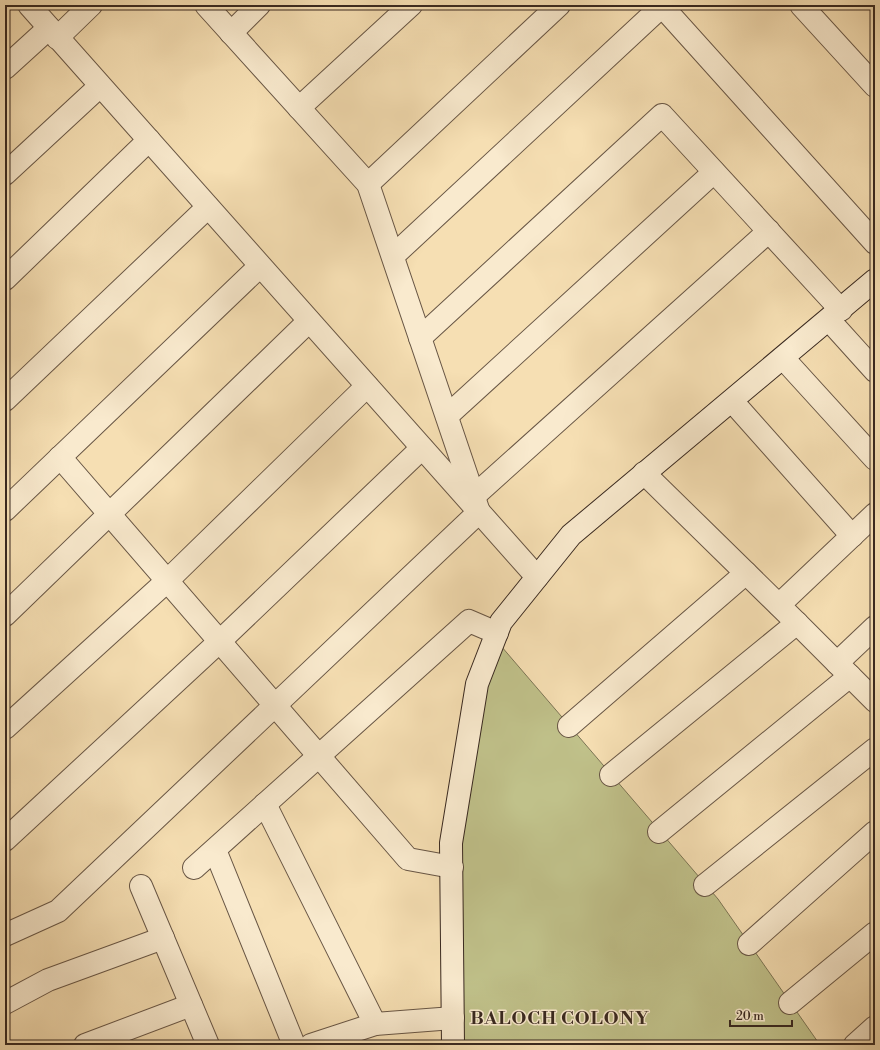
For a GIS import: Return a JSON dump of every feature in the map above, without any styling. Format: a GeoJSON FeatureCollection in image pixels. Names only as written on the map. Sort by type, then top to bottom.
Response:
{"type":"FeatureCollection","features":[{"type":"Feature","properties":{"kind":"street"},"geometry":{"type":"LineString","coordinates":[[28,5],[422,448],[476,504],[537,577]]}},
{"type":"Feature","properties":{"kind":"street"},"geometry":{"type":"LineString","coordinates":[[5,68],[91,5]]}},
{"type":"Feature","properties":{"kind":"street"},"geometry":{"type":"LineString","coordinates":[[206,5],[368,184],[476,504]]}},
{"type":"Feature","properties":{"kind":"street"},"geometry":{"type":"LineString","coordinates":[[231,32],[259,5]]}},
{"type":"Feature","properties":{"kind":"street"},"geometry":{"type":"LineString","coordinates":[[299,108],[411,5]]}},
{"type":"Feature","properties":{"kind":"street"},"geometry":{"type":"LineString","coordinates":[[368,184],[559,5]]}},
{"type":"Feature","properties":{"kind":"street"},"geometry":{"type":"LineString","coordinates":[[801,5],[875,86]]}},
{"type":"Feature","properties":{"kind":"street"},"geometry":{"type":"LineString","coordinates":[[393,256],[662,6],[875,243]]}},
{"type":"Feature","properties":{"kind":"street"},"geometry":{"type":"LineString","coordinates":[[5,174],[100,86]]}},
{"type":"Feature","properties":{"kind":"street"},"geometry":{"type":"LineString","coordinates":[[420,338],[662,115],[769,231],[835,315],[875,371]]}},
{"type":"Feature","properties":{"kind":"street"},"geometry":{"type":"LineString","coordinates":[[5,279],[149,140]]}},
{"type":"Feature","properties":{"kind":"street"},"geometry":{"type":"LineString","coordinates":[[447,416],[714,172]]}},
{"type":"Feature","properties":{"kind":"street"},"geometry":{"type":"LineString","coordinates":[[5,400],[208,207]]}},
{"type":"Feature","properties":{"kind":"street"},"geometry":{"type":"LineString","coordinates":[[5,935],[58,911],[275,705],[476,504],[769,231]]}},
{"type":"Feature","properties":{"kind":"street"},"geometry":{"type":"LineString","coordinates":[[5,510],[260,266]]}},
{"type":"Feature","properties":{"kind":"street"},"geometry":{"type":"LineString","coordinates":[[453,1045],[451,843],[477,684],[501,622],[571,535],[835,315],[872,289]]}},
{"type":"Feature","properties":{"kind":"street"},"geometry":{"type":"LineString","coordinates":[[5,615],[310,321]]}},
{"type":"Feature","properties":{"kind":"street"},"geometry":{"type":"LineString","coordinates":[[784,358],[875,459]]}},
{"type":"Feature","properties":{"kind":"street"},"geometry":{"type":"LineString","coordinates":[[5,728],[167,581],[367,386]]}},
{"type":"Feature","properties":{"kind":"street"},"geometry":{"type":"LineString","coordinates":[[732,401],[852,536]]}},
{"type":"Feature","properties":{"kind":"street"},"geometry":{"type":"LineString","coordinates":[[5,840],[220,642],[422,448]]}},
{"type":"Feature","properties":{"kind":"street"},"geometry":{"type":"LineString","coordinates":[[60,457],[408,859],[452,867]]}},
{"type":"Feature","properties":{"kind":"street"},"geometry":{"type":"LineString","coordinates":[[644,473],[875,701]]}},
{"type":"Feature","properties":{"kind":"street"},"geometry":{"type":"LineString","coordinates":[[779,605],[875,514]]}},
{"type":"Feature","properties":{"kind":"street"},"geometry":{"type":"LineString","coordinates":[[569,726],[746,573]]}},
{"type":"Feature","properties":{"kind":"street"},"geometry":{"type":"LineString","coordinates":[[194,868],[469,621],[497,633]]}},
{"type":"Feature","properties":{"kind":"street"},"geometry":{"type":"LineString","coordinates":[[611,775],[797,623]]}},
{"type":"Feature","properties":{"kind":"street"},"geometry":{"type":"LineString","coordinates":[[659,832],[844,670],[875,627]]}},
{"type":"Feature","properties":{"kind":"street"},"geometry":{"type":"LineString","coordinates":[[705,885],[875,749]]}},
{"type":"Feature","properties":{"kind":"street"},"geometry":{"type":"LineString","coordinates":[[265,804],[375,1024]]}},
{"type":"Feature","properties":{"kind":"street"},"geometry":{"type":"LineString","coordinates":[[749,944],[875,832]]}},
{"type":"Feature","properties":{"kind":"street"},"geometry":{"type":"LineString","coordinates":[[215,850],[294,1045]]}},
{"type":"Feature","properties":{"kind":"street"},"geometry":{"type":"LineString","coordinates":[[141,886],[208,1045]]}},
{"type":"Feature","properties":{"kind":"street"},"geometry":{"type":"LineString","coordinates":[[790,1003],[875,933]]}},
{"type":"Feature","properties":{"kind":"street"},"geometry":{"type":"LineString","coordinates":[[5,1003],[48,980],[163,938]]}},
{"type":"Feature","properties":{"kind":"street"},"geometry":{"type":"LineString","coordinates":[[85,1045],[191,1005]]}},
{"type":"Feature","properties":{"kind":"street"},"geometry":{"type":"LineString","coordinates":[[311,1045],[375,1024],[453,1018]]}},
{"type":"Feature","properties":{"kind":"street"},"geometry":{"type":"LineString","coordinates":[[855,1045],[875,1027]]}},
{"type":"Feature","properties":{"kind":"green space"},"geometry":{"type":"Polygon","coordinates":[[[495,639],[718,899],[820,1045],[454,1045],[451,842],[495,639]]]}},
{"type":"Feature","properties":{"kind":"district","name":"BALOCH COLONY"},"geometry":{"type":"Point","coordinates":[560,1018]}}]}
